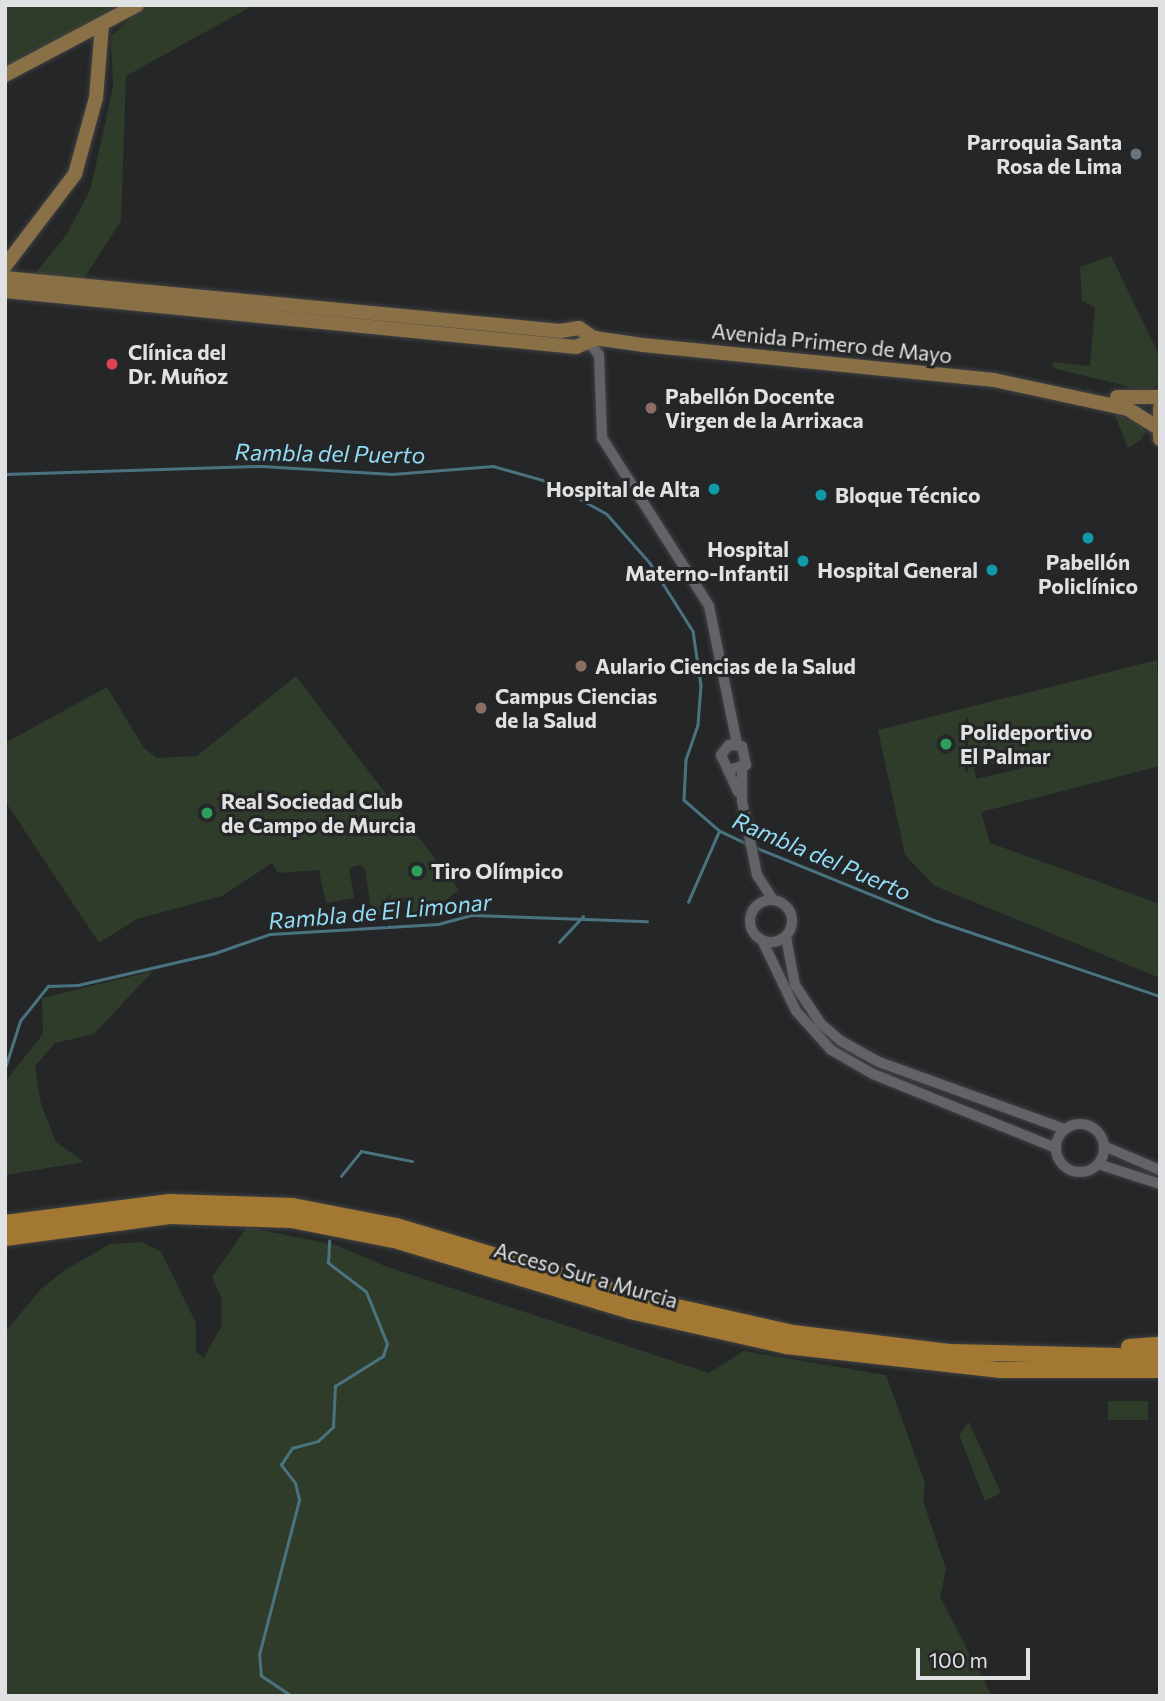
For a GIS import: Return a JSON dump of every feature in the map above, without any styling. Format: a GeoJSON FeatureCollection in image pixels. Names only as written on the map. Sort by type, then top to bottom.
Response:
{"type":"FeatureCollection","features":[{"type":"Feature","properties":{"kind":"highway","name":"Acceso Sur a Murcia"},"geometry":{"type":"LineString","coordinates":[[5,1223],[170,1202],[293,1206],[396,1226],[633,1297],[754,1325],[904,1348],[1057,1356],[1160,1357]]}},
{"type":"Feature","properties":{"kind":"highway","name":"Acceso Sur a Murcia"},"geometry":{"type":"LineString","coordinates":[[5,1238],[170,1216],[291,1220],[394,1240],[630,1311],[775,1343],[903,1362],[1100,1371],[1160,1370]]}},
{"type":"Feature","properties":{"kind":"highway"},"geometry":{"type":"LineString","coordinates":[[1057,1356],[1160,1345]]}},
{"type":"Feature","properties":{"kind":"highway"},"geometry":{"type":"LineString","coordinates":[[1100,1371],[1160,1379]]}},
{"type":"Feature","properties":{"kind":"main road"},"geometry":{"type":"LineString","coordinates":[[5,75],[130,9]]}},
{"type":"Feature","properties":{"kind":"main road"},"geometry":{"type":"LineString","coordinates":[[100,61],[130,9]]}},
{"type":"Feature","properties":{"kind":"main road"},"geometry":{"type":"LineString","coordinates":[[5,265],[22,249],[75,174],[89,138],[100,61],[102,24]]}},
{"type":"Feature","properties":{"kind":"main road"},"geometry":{"type":"LineString","coordinates":[[76,38],[93,47],[100,61]]}},
{"type":"Feature","properties":{"kind":"main road"},"geometry":{"type":"LineString","coordinates":[[5,278],[341,312],[585,341]]}},
{"type":"Feature","properties":{"kind":"main road"},"geometry":{"type":"LineString","coordinates":[[5,291],[325,322],[585,341]]}},
{"type":"Feature","properties":{"kind":"main road"},"geometry":{"type":"LineString","coordinates":[[5,300],[61,297]]}},
{"type":"Feature","properties":{"kind":"main road"},"geometry":{"type":"LineString","coordinates":[[312,309],[325,322]]}},
{"type":"Feature","properties":{"kind":"main road"},"geometry":{"type":"LineString","coordinates":[[325,322],[341,312]]}},
{"type":"Feature","properties":{"kind":"main road","name":"Avenida Primero de Mayo"},"geometry":{"type":"LineString","coordinates":[[585,341],[1132,400],[1160,397]]}},
{"type":"Feature","properties":{"kind":"main road","name":"Avenida Primero de Mayo"},"geometry":{"type":"LineString","coordinates":[[1063,391],[1138,412],[1158,433]]}},
{"type":"Feature","properties":{"kind":"main road"},"geometry":{"type":"LineString","coordinates":[[1158,433],[1160,408]]}},
{"type":"Feature","properties":{"kind":"street"},"geometry":{"type":"LineString","coordinates":[[585,341],[600,432],[642,508],[709,606],[733,745]]}},
{"type":"Feature","properties":{"kind":"street"},"geometry":{"type":"LineString","coordinates":[[733,745],[748,754],[742,769],[742,801],[756,871],[750,928],[763,942],[796,1011],[831,1050],[873,1074],[1056,1148],[1072,1170],[1086,1171],[1098,1164],[1104,1146]]}},
{"type":"Feature","properties":{"kind":"street"},"geometry":{"type":"LineString","coordinates":[[733,745],[721,758],[742,801]]}},
{"type":"Feature","properties":{"kind":"street"},"geometry":{"type":"LineString","coordinates":[[728,770],[742,769]]}},
{"type":"Feature","properties":{"kind":"street"},"geometry":{"type":"LineString","coordinates":[[756,871],[773,900],[790,913],[786,937],[795,985],[821,1024],[841,1041],[878,1062],[1064,1129],[1088,1125],[1104,1146],[1160,1170]]}},
{"type":"Feature","properties":{"kind":"street"},"geometry":{"type":"LineString","coordinates":[[753,909],[773,900]]}},
{"type":"Feature","properties":{"kind":"street"},"geometry":{"type":"LineString","coordinates":[[763,942],[786,937]]}},
{"type":"Feature","properties":{"kind":"street"},"geometry":{"type":"LineString","coordinates":[[1056,1148],[1064,1129]]}},
{"type":"Feature","properties":{"kind":"street"},"geometry":{"type":"LineString","coordinates":[[1098,1164],[1160,1184]]}},
{"type":"Feature","properties":{"kind":"green space"},"geometry":{"type":"Polygon","coordinates":[[[5,5],[137,5],[5,75],[5,5]]]}},
{"type":"Feature","properties":{"kind":"green space"},"geometry":{"type":"Polygon","coordinates":[[[146,5],[254,5],[126,76],[121,221],[79,286],[30,280],[67,234],[91,188],[113,86],[111,36],[146,5]]]}},
{"type":"Feature","properties":{"kind":"green space"},"geometry":{"type":"Polygon","coordinates":[[[1111,256],[1160,357],[1160,384],[1146,391],[1053,368],[1053,362],[1090,366],[1095,307],[1082,301],[1080,267],[1111,256]]]}},
{"type":"Feature","properties":{"kind":"green space"},"geometry":{"type":"Polygon","coordinates":[[[1114,413],[1139,422],[1146,431],[1142,439],[1128,448],[1114,413]]]}},
{"type":"Feature","properties":{"kind":"green space"},"geometry":{"type":"Polygon","coordinates":[[[1157,660],[1160,766],[981,812],[990,843],[1160,904],[1160,978],[935,886],[905,855],[878,730],[1157,660]],[[1020,757],[974,768],[976,779],[1023,768],[1020,757]]]}},
{"type":"Feature","properties":{"kind":"green space","name":"Real Sociedad Club de Campo de Murcia"},"geometry":{"type":"Polygon","coordinates":[[[296,676],[459,890],[419,921],[404,900],[394,915],[372,916],[365,869],[360,865],[349,868],[354,898],[326,903],[319,870],[278,873],[272,863],[222,896],[137,919],[99,943],[5,801],[5,743],[107,687],[144,748],[157,758],[197,756],[296,676]]]}},
{"type":"Feature","properties":{"kind":"green space"},"geometry":{"type":"Polygon","coordinates":[[[153,971],[94,1034],[55,1043],[35,1066],[41,1104],[56,1142],[84,1162],[5,1175],[5,1082],[43,1034],[42,998],[153,971]]]}},
{"type":"Feature","properties":{"kind":"green space"},"geometry":{"type":"Polygon","coordinates":[[[247,1227],[336,1245],[385,1266],[709,1373],[744,1351],[886,1375],[925,1483],[923,1501],[946,1569],[940,1597],[992,1696],[5,1696],[5,1332],[41,1289],[65,1270],[110,1244],[142,1242],[161,1252],[196,1323],[196,1352],[204,1358],[222,1325],[221,1297],[212,1277],[247,1227]]]}},
{"type":"Feature","properties":{"kind":"green space"},"geometry":{"type":"Polygon","coordinates":[[[1108,1401],[1148,1401],[1148,1420],[1108,1420],[1108,1401]]]}},
{"type":"Feature","properties":{"kind":"green space"},"geometry":{"type":"Polygon","coordinates":[[[969,1422],[1001,1493],[985,1501],[959,1435],[969,1422]]]}},
{"type":"Feature","properties":{"kind":"waterway","name":"Rambla del Puerto"},"geometry":{"type":"LineString","coordinates":[[5,474],[262,466],[392,474],[493,466],[550,482],[607,514],[650,563],[693,631],[701,685],[698,725],[686,760],[684,800],[720,831],[748,844]]}},
{"type":"Feature","properties":{"kind":"waterway","name":"Rambla de El Limonar"},"geometry":{"type":"LineString","coordinates":[[688,902],[719,831]]}},
{"type":"Feature","properties":{"kind":"waterway","name":"Rambla del Puerto"},"geometry":{"type":"LineString","coordinates":[[757,848],[934,920],[1160,996]]}},
{"type":"Feature","properties":{"kind":"waterway","name":"Rambla de El Limonar"},"geometry":{"type":"LineString","coordinates":[[5,1068],[20,1021],[48,986],[78,985],[215,953],[270,934],[438,924],[471,915],[647,921]]}},
{"type":"Feature","properties":{"kind":"waterway"},"geometry":{"type":"LineString","coordinates":[[559,942],[583,916]]}},
{"type":"Feature","properties":{"kind":"waterway"},"geometry":{"type":"LineString","coordinates":[[341,1176],[361,1151],[412,1161]]}},
{"type":"Feature","properties":{"kind":"waterway"},"geometry":{"type":"LineString","coordinates":[[291,1696],[261,1676],[259,1655],[299,1500],[295,1483],[281,1465],[292,1448],[318,1441],[333,1427],[335,1386],[383,1356],[387,1344],[366,1292],[328,1263],[329,1241]]}},
{"type":"Feature","properties":{"kind":"place","name":"Parroquia Santa Rosa de Lima"},"geometry":{"type":"Point","coordinates":[1136,154]}},
{"type":"Feature","properties":{"kind":"place","name":"Clínica del Dr. Muñoz"},"geometry":{"type":"Point","coordinates":[112,364]}},
{"type":"Feature","properties":{"kind":"place","name":"Pabellón Docente Virgen de la Arrixaca"},"geometry":{"type":"Point","coordinates":[651,408]}},
{"type":"Feature","properties":{"kind":"place","name":"Hospital de Alta"},"geometry":{"type":"Point","coordinates":[714,489]}},
{"type":"Feature","properties":{"kind":"place","name":"Bloque Técnico"},"geometry":{"type":"Point","coordinates":[821,495]}},
{"type":"Feature","properties":{"kind":"place","name":"Pabellón Policlínico"},"geometry":{"type":"Point","coordinates":[1088,538]}},
{"type":"Feature","properties":{"kind":"place","name":"Hospital Materno-Infantil"},"geometry":{"type":"Point","coordinates":[803,561]}},
{"type":"Feature","properties":{"kind":"place","name":"Hospital General"},"geometry":{"type":"Point","coordinates":[992,570]}},
{"type":"Feature","properties":{"kind":"place","name":"Aulario Ciencias de la Salud"},"geometry":{"type":"Point","coordinates":[581,666]}},
{"type":"Feature","properties":{"kind":"place","name":"Campus Ciencias de la Salud"},"geometry":{"type":"Point","coordinates":[481,708]}},
{"type":"Feature","properties":{"kind":"place","name":"Polideportivo El Palmar"},"geometry":{"type":"Point","coordinates":[946,744]}},
{"type":"Feature","properties":{"kind":"place","name":"Real Sociedad Club de Campo de Murcia"},"geometry":{"type":"Point","coordinates":[207,813]}},
{"type":"Feature","properties":{"kind":"place","name":"Tiro Olímpico"},"geometry":{"type":"Point","coordinates":[417,871]}}]}
